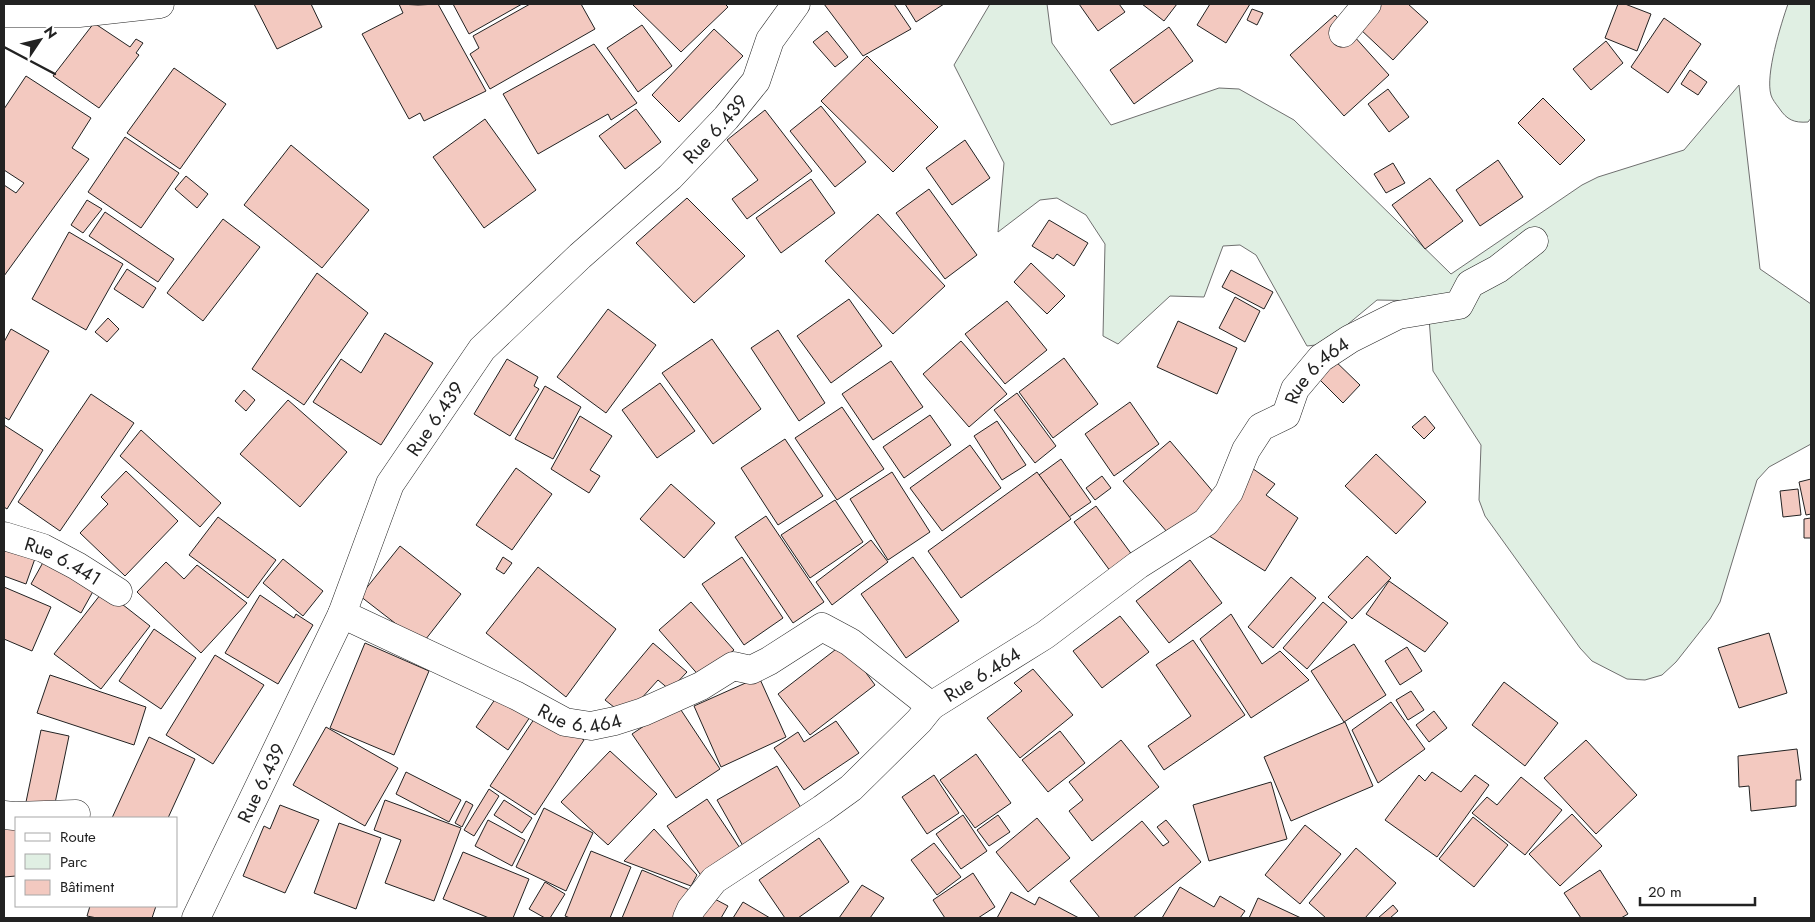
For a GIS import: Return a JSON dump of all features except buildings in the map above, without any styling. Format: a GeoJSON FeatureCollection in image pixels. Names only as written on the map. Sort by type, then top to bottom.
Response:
{"type":"FeatureCollection","features":[{"type":"Feature","properties":{"kind":"street"},"geometry":{"type":"LineString","coordinates":[[4,13],[79,13],[160,4]]}},
{"type":"Feature","properties":{"kind":"street","name":"Rue 6.439"},"geometry":{"type":"LineString","coordinates":[[197,918],[342,614],[390,484],[482,349],[580,256],[670,177],[726,118],[756,81],[770,40],[796,4]]}},
{"type":"Feature","properties":{"kind":"street"},"geometry":{"type":"LineString","coordinates":[[1343,33],[1367,4]]}},
{"type":"Feature","properties":{"kind":"street","name":"Rue 6.464"},"geometry":{"type":"LineString","coordinates":[[342,614],[517,696],[565,722],[591,726],[643,712],[701,686],[733,666],[751,670],[769,661],[822,627],[850,642],[931,706],[1044,635],[1138,565],[1206,522],[1229,492],[1246,450],[1261,427],[1286,415],[1295,389],[1321,358],[1350,338],[1398,315],[1459,305],[1470,284],[1498,270],[1534,241]]}},
{"type":"Feature","properties":{"kind":"street","name":"Rue 6.441"},"geometry":{"type":"LineString","coordinates":[[4,536],[43,548],[77,566],[118,592]]}},
{"type":"Feature","properties":{"kind":"street"},"geometry":{"type":"LineString","coordinates":[[687,918],[691,909],[714,880],[851,788],[919,721],[931,706]]}},
{"type":"Feature","properties":{"kind":"street"},"geometry":{"type":"LineString","coordinates":[[4,814],[14,816],[76,814]]}},
{"type":"Feature","properties":{"kind":"green space"},"geometry":{"type":"Polygon","coordinates":[[[990,4],[1047,4],[1052,43],[1111,125],[1219,88],[1239,89],[1294,120],[1451,274],[1582,185],[1598,177],[1684,150],[1739,85],[1760,269],[1811,304],[1811,444],[1769,467],[1757,480],[1720,602],[1710,619],[1676,662],[1662,675],[1645,680],[1627,679],[1592,661],[1580,648],[1485,516],[1479,500],[1481,445],[1433,371],[1429,318],[1431,301],[1377,300],[1324,344],[1307,346],[1256,255],[1240,245],[1223,246],[1204,297],[1170,296],[1118,344],[1103,336],[1105,244],[1086,215],[1057,198],[1040,200],[998,232],[1004,163],[954,65],[990,4]]]}},
{"type":"Feature","properties":{"kind":"green space"},"geometry":{"type":"Polygon","coordinates":[[[1788,4],[1811,4],[1811,118],[1808,122],[1799,122],[1788,118],[1774,102],[1771,95],[1770,75],[1772,63],[1788,4]]]}},
{"type":"Feature","properties":{"kind":"wall"},"geometry":{"type":"LineString","coordinates":[[4,47],[55,74]]}}]}
